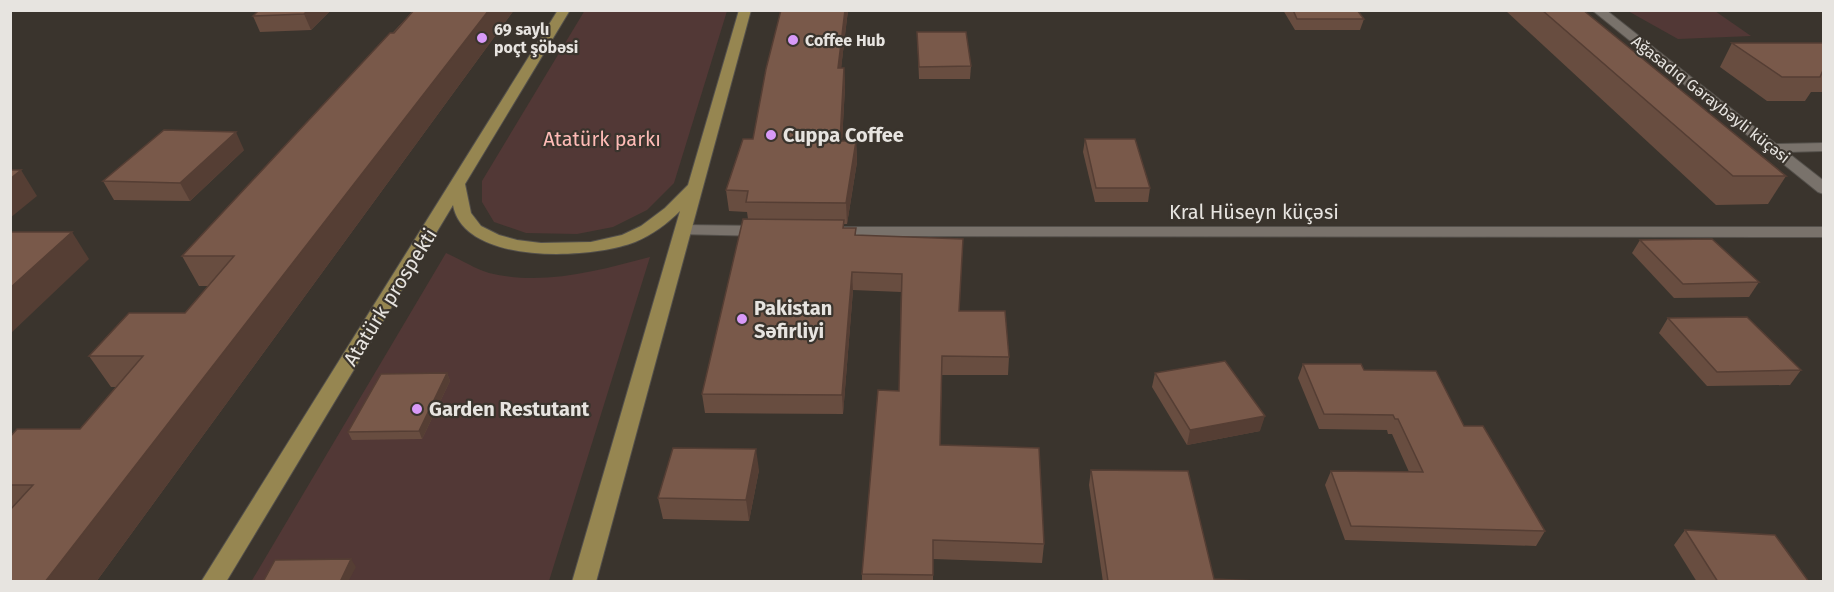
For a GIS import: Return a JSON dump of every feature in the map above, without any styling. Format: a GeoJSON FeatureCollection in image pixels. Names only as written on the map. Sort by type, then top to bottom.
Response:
{"type":"FeatureCollection","features":[{"type":"Feature","properties":{"kind":"main road","name":"Atatürk prospekti"},"geometry":{"type":"LineString","coordinates":[[213,582],[564,10]]}},
{"type":"Feature","properties":{"kind":"main road"},"geometry":{"type":"LineString","coordinates":[[584,582],[745,10]]}},
{"type":"Feature","properties":{"kind":"main road"},"geometry":{"type":"LineString","coordinates":[[626,240],[656,225],[673,212],[697,182]]}},
{"type":"Feature","properties":{"kind":"main road"},"geometry":{"type":"LineString","coordinates":[[458,185],[464,216],[477,231],[500,242],[532,248],[562,249],[596,246],[684,230]]}},
{"type":"Feature","properties":{"kind":"street","name":"Ağasadıq Gəraybəyli küçəsi"},"geometry":{"type":"LineString","coordinates":[[1598,10],[1824,189]]}},
{"type":"Feature","properties":{"kind":"street"},"geometry":{"type":"LineString","coordinates":[[1773,148],[1824,147]]}},
{"type":"Feature","properties":{"kind":"street"},"geometry":{"type":"LineString","coordinates":[[684,230],[780,231]]}},
{"type":"Feature","properties":{"kind":"street","name":"Kral Hüseyn küçəsi"},"geometry":{"type":"LineString","coordinates":[[814,231],[1824,232]]}},
{"type":"Feature","properties":{"kind":"green space","name":"Atatürk parkı"},"geometry":{"type":"Polygon","coordinates":[[[585,10],[727,11],[674,183],[647,210],[613,227],[577,234],[526,233],[494,222],[482,202],[482,181],[585,10]]]}},
{"type":"Feature","properties":{"kind":"green space"},"geometry":{"type":"Polygon","coordinates":[[[1628,11],[1715,11],[1751,36],[1678,39],[1628,11]]]}},
{"type":"Feature","properties":{"kind":"green space"},"geometry":{"type":"Polygon","coordinates":[[[446,253],[489,273],[529,278],[590,272],[650,257],[549,581],[251,582],[446,253]]]}},
{"type":"Feature","properties":{"kind":"building"},"geometry":{"type":"Polygon","coordinates":[[[259,10],[308,10],[304,14],[253,16],[259,10]]]}},
{"type":"Feature","properties":{"kind":"building"},"geometry":{"type":"Polygon","coordinates":[[[414,10],[489,10],[45,582],[10,582],[10,510],[33,485],[10,485],[10,437],[17,429],[80,429],[143,356],[89,356],[129,313],[185,313],[234,256],[182,256],[414,10]]]}},
{"type":"Feature","properties":{"kind":"building"},"geometry":{"type":"Polygon","coordinates":[[[781,10],[845,10],[838,68],[844,68],[840,141],[856,141],[846,203],[746,202],[748,191],[726,190],[743,139],[753,139],[766,69],[781,10]]]}},
{"type":"Feature","properties":{"kind":"building"},"geometry":{"type":"Polygon","coordinates":[[[1293,10],[1357,10],[1364,19],[1297,19],[1293,10]]]}},
{"type":"Feature","properties":{"kind":"building"},"geometry":{"type":"Polygon","coordinates":[[[1542,10],[1583,10],[1786,176],[1733,176],[1542,10]]]}},
{"type":"Feature","properties":{"kind":"building"},"geometry":{"type":"Polygon","coordinates":[[[917,32],[966,32],[971,66],[919,67],[917,32]]]}},
{"type":"Feature","properties":{"kind":"building"},"geometry":{"type":"Polygon","coordinates":[[[1732,43],[1824,43],[1824,68],[1820,77],[1782,77],[1732,43]]]}},
{"type":"Feature","properties":{"kind":"building"},"geometry":{"type":"Polygon","coordinates":[[[164,130],[236,132],[180,183],[103,181],[164,130]]]}},
{"type":"Feature","properties":{"kind":"building"},"geometry":{"type":"Polygon","coordinates":[[[1085,139],[1135,139],[1150,188],[1096,188],[1085,139]]]}},
{"type":"Feature","properties":{"kind":"building"},"geometry":{"type":"Polygon","coordinates":[[[10,170],[21,170],[10,179],[10,170]]]}},
{"type":"Feature","properties":{"kind":"building"},"geometry":{"type":"Polygon","coordinates":[[[743,219],[844,220],[843,228],[856,228],[855,235],[963,239],[959,311],[1005,311],[1009,357],[942,356],[940,445],[1039,448],[1044,544],[933,540],[933,575],[862,574],[878,390],[899,391],[902,274],[852,272],[842,395],[702,394],[743,219]]]}},
{"type":"Feature","properties":{"kind":"building"},"geometry":{"type":"Polygon","coordinates":[[[10,232],[72,232],[10,288],[10,232]]]}},
{"type":"Feature","properties":{"kind":"building"},"geometry":{"type":"Polygon","coordinates":[[[1712,239],[1759,282],[1683,284],[1640,240],[1712,239]]]}},
{"type":"Feature","properties":{"kind":"building"},"geometry":{"type":"Polygon","coordinates":[[[1747,317],[1801,370],[1717,372],[1668,318],[1747,317]]]}},
{"type":"Feature","properties":{"kind":"building"},"geometry":{"type":"Polygon","coordinates":[[[1225,361],[1265,416],[1190,430],[1155,373],[1225,361]]]}},
{"type":"Feature","properties":{"kind":"building"},"geometry":{"type":"Polygon","coordinates":[[[1303,364],[1361,364],[1364,370],[1436,371],[1464,426],[1483,426],[1545,531],[1351,526],[1331,471],[1423,472],[1398,419],[1395,419],[1393,415],[1324,414],[1303,364]]]}},
{"type":"Feature","properties":{"kind":"building"},"geometry":{"type":"Polygon","coordinates":[[[447,373],[419,431],[348,432],[381,374],[447,373]]]}},
{"type":"Feature","properties":{"kind":"building"},"geometry":{"type":"Polygon","coordinates":[[[673,448],[756,449],[746,500],[658,498],[673,448]]]}},
{"type":"Feature","properties":{"kind":"building"},"geometry":{"type":"Polygon","coordinates":[[[1091,470],[1188,471],[1214,579],[1280,582],[1104,582],[1108,581],[1091,470]]]}},
{"type":"Feature","properties":{"kind":"building"},"geometry":{"type":"Polygon","coordinates":[[[1685,530],[1775,535],[1809,582],[1718,582],[1685,530]]]}},
{"type":"Feature","properties":{"kind":"building"},"geometry":{"type":"Polygon","coordinates":[[[351,559],[340,582],[263,582],[275,560],[351,559]]]}},
{"type":"Feature","properties":{"kind":"place","name":"69 saylı poçt şöbəsi"},"geometry":{"type":"Point","coordinates":[482,38]}},
{"type":"Feature","properties":{"kind":"place","name":"Coffee Hub"},"geometry":{"type":"Point","coordinates":[793,40]}},
{"type":"Feature","properties":{"kind":"place","name":"Cuppa Coffee"},"geometry":{"type":"Point","coordinates":[771,135]}},
{"type":"Feature","properties":{"kind":"place","name":"Pakistan Səfirliyi"},"geometry":{"type":"Point","coordinates":[742,319]}},
{"type":"Feature","properties":{"kind":"place","name":"Garden Restutant"},"geometry":{"type":"Point","coordinates":[417,409]}}]}
